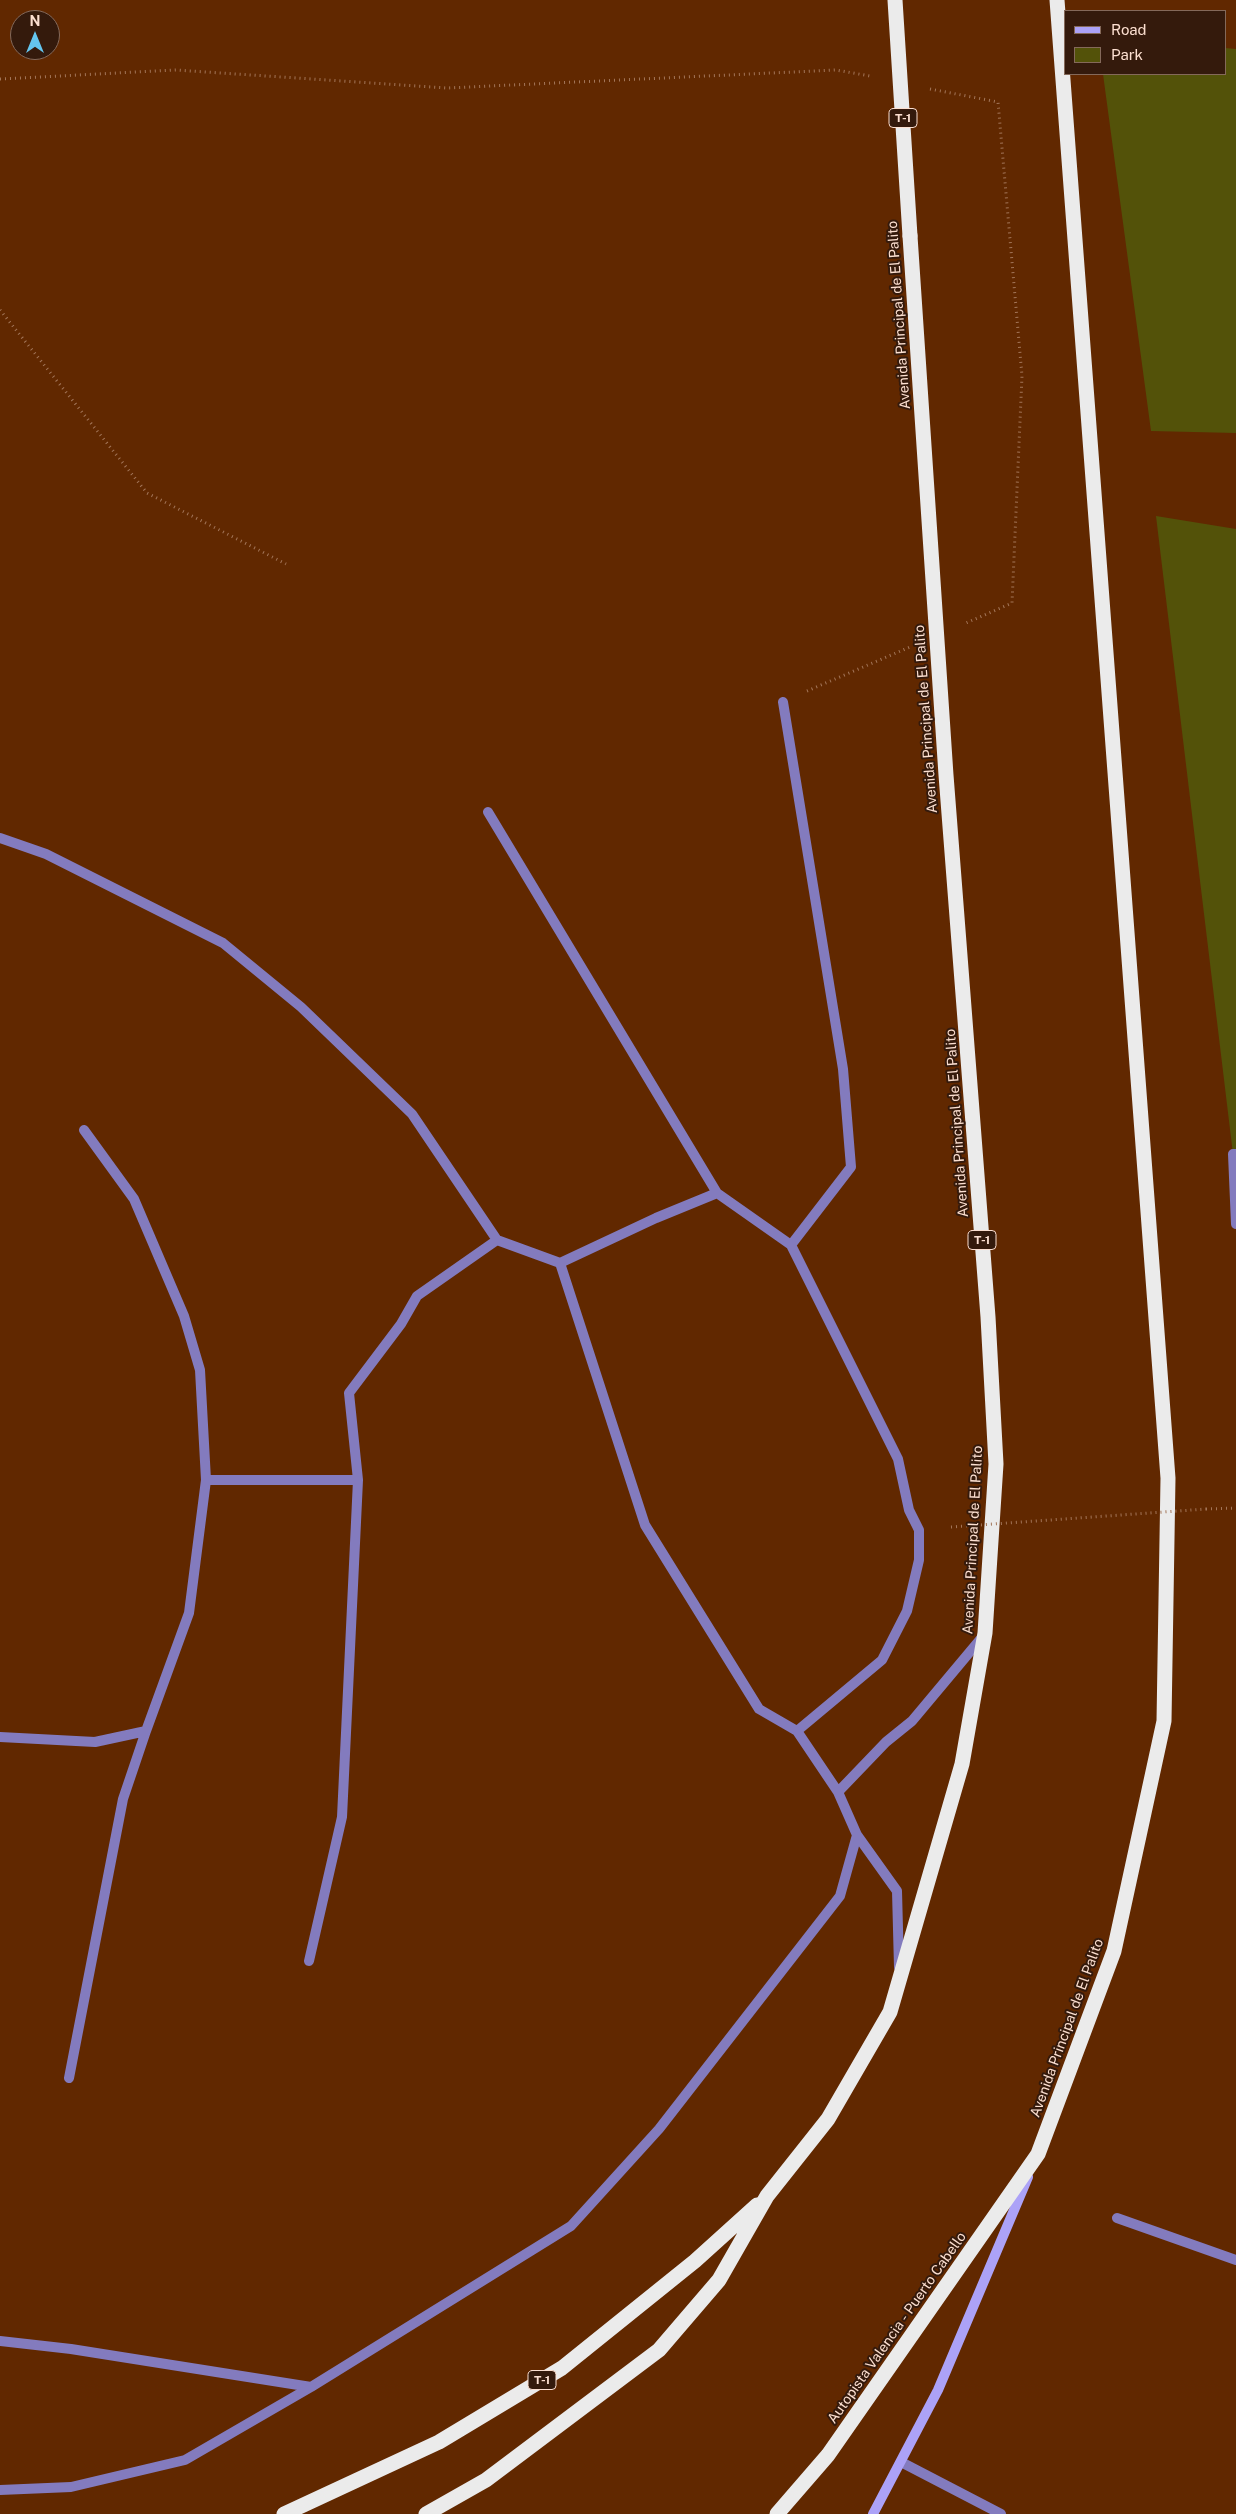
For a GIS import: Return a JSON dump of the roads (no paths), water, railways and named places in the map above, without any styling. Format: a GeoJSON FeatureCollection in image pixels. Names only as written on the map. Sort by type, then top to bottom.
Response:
{"type":"FeatureCollection","features":[{"type":"Feature","properties":{"kind":"highway","name":"Avenida Principal de El Palito"},"geometry":{"type":"LineString","coordinates":[[767,2196],[828,2118],[890,2012],[962,1764],[985,1634],[995,1454],[988,1317],[937,636],[895,0]]}},
{"type":"Feature","properties":{"kind":"highway","name":"Avenida Principal de El Palito"},"geometry":{"type":"LineString","coordinates":[[1038,2154],[1114,1951],[1164,1721],[1168,1478],[1057,0]]}},
{"type":"Feature","properties":{"kind":"highway","name":"Autopista Valencia - Puerto Cabello"},"geometry":{"type":"LineString","coordinates":[[776,2514],[828,2455],[1038,2154]]}},
{"type":"Feature","properties":{"kind":"highway","name":"T-1"},"geometry":{"type":"LineString","coordinates":[[284,2514],[439,2442],[562,2368],[695,2261],[767,2196]]}},
{"type":"Feature","properties":{"kind":"highway"},"geometry":{"type":"LineString","coordinates":[[426,2514],[486,2480],[659,2350],[719,2280],[767,2196]]}},
{"type":"Feature","properties":{"kind":"main road"},"geometry":{"type":"LineString","coordinates":[[873,2514],[938,2390],[1038,2154]]}},
{"type":"Feature","properties":{"kind":"street"},"geometry":{"type":"LineString","coordinates":[[783,702],[843,1068],[851,1166],[791,1245]]}},
{"type":"Feature","properties":{"kind":"street"},"geometry":{"type":"LineString","coordinates":[[488,812],[717,1193],[791,1245],[898,1459],[910,1510],[919,1530],[919,1560],[907,1611],[882,1660],[797,1731]]}},
{"type":"Feature","properties":{"kind":"street"},"geometry":{"type":"LineString","coordinates":[[0,838],[46,854],[223,943],[300,1008],[412,1114],[497,1240],[560,1263],[656,1218],[717,1193]]}},
{"type":"Feature","properties":{"kind":"street"},"geometry":{"type":"LineString","coordinates":[[70,2078],[123,1798],[189,1613],[206,1480],[200,1370],[184,1316],[134,1199],[84,1130]]}},
{"type":"Feature","properties":{"kind":"street"},"geometry":{"type":"LineString","coordinates":[[1236,1154],[1233,1154],[1236,1224]]}},
{"type":"Feature","properties":{"kind":"street"},"geometry":{"type":"LineString","coordinates":[[308,1961],[342,1817],[358,1480],[349,1393],[401,1324],[417,1296],[497,1240]]}},
{"type":"Feature","properties":{"kind":"street"},"geometry":{"type":"LineString","coordinates":[[560,1263],[645,1525],[759,1709],[797,1731],[838,1792],[857,1835],[897,1891],[900,1980]]}},
{"type":"Feature","properties":{"kind":"street"},"geometry":{"type":"LineString","coordinates":[[206,1480],[358,1480]]}},
{"type":"Feature","properties":{"kind":"street"},"geometry":{"type":"LineString","coordinates":[[838,1792],[886,1742],[912,1721],[985,1634]]}},
{"type":"Feature","properties":{"kind":"street"},"geometry":{"type":"LineString","coordinates":[[0,1737],[95,1742],[146,1731]]}},
{"type":"Feature","properties":{"kind":"street"},"geometry":{"type":"LineString","coordinates":[[0,2490],[71,2487],[185,2460],[311,2387],[572,2226],[659,2129],[840,1896],[857,1835]]}},
{"type":"Feature","properties":{"kind":"street"},"geometry":{"type":"LineString","coordinates":[[1117,2218],[1236,2260]]}},
{"type":"Feature","properties":{"kind":"street"},"geometry":{"type":"LineString","coordinates":[[0,2341],[71,2349],[311,2387]]}},
{"type":"Feature","properties":{"kind":"street"},"geometry":{"type":"LineString","coordinates":[[901,2462],[1001,2514]]}}]}
